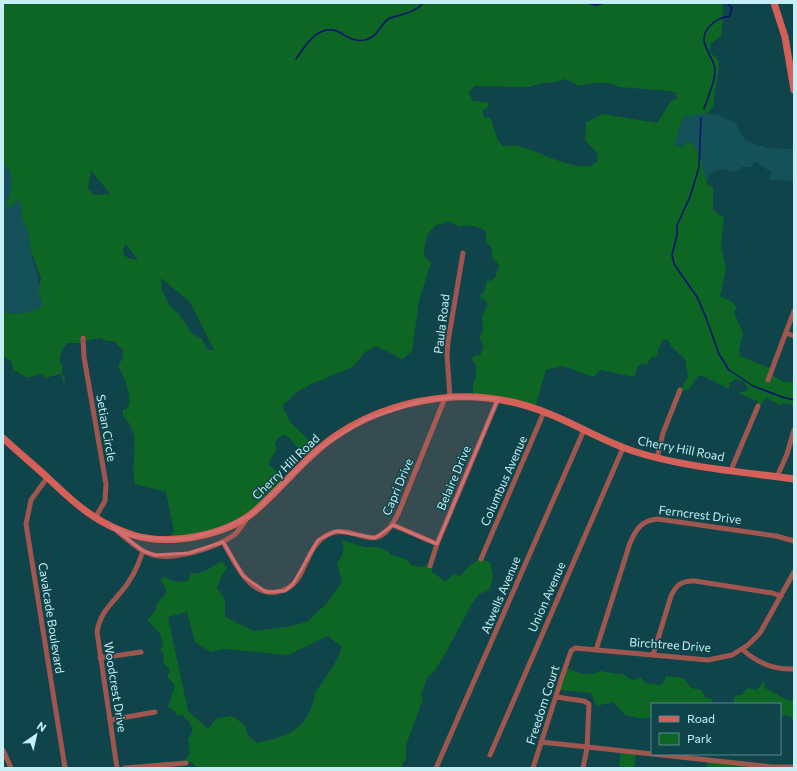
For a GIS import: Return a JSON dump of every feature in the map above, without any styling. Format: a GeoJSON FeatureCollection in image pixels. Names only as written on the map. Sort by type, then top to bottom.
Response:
{"type":"FeatureCollection","features":[{"type":"Feature","properties":{"kind":"main road"},"geometry":{"type":"LineString","coordinates":[[774,3],[785,37],[794,90]]}},
{"type":"Feature","properties":{"kind":"main road","name":"Cherry Hill Road"},"geometry":{"type":"LineString","coordinates":[[3,438],[76,504],[95,518],[133,536],[173,540],[205,535],[225,528],[247,517],[275,493],[318,449],[341,432],[388,410],[420,401],[448,398],[498,400],[518,403],[544,412],[623,448],[657,458],[794,479]]}},
{"type":"Feature","properties":{"kind":"street","name":"Paula Road"},"geometry":{"type":"LineString","coordinates":[[448,398],[448,348],[463,253]]}},
{"type":"Feature","properties":{"kind":"street"},"geometry":{"type":"LineString","coordinates":[[768,380],[794,311]]}},
{"type":"Feature","properties":{"kind":"street"},"geometry":{"type":"LineString","coordinates":[[786,333],[794,336]]}},
{"type":"Feature","properties":{"kind":"street","name":"Setian Circle"},"geometry":{"type":"LineString","coordinates":[[83,338],[84,357],[106,484],[105,502],[95,518]]}},
{"type":"Feature","properties":{"kind":"street"},"geometry":{"type":"LineString","coordinates":[[657,458],[663,433],[680,390]]}},
{"type":"Feature","properties":{"kind":"street","name":"Capri Drive"},"geometry":{"type":"LineString","coordinates":[[223,542],[243,576],[258,588],[266,592],[273,593],[285,590],[293,584],[318,540],[327,535],[336,531],[342,531],[367,538],[375,538],[384,534],[393,525],[448,398]]}},
{"type":"Feature","properties":{"kind":"street","name":"Belaire Drive"},"geometry":{"type":"LineString","coordinates":[[430,566],[437,544],[498,400]]}},
{"type":"Feature","properties":{"kind":"street"},"geometry":{"type":"LineString","coordinates":[[731,470],[758,406]]}},
{"type":"Feature","properties":{"kind":"street","name":"Columbus Avenue"},"geometry":{"type":"LineString","coordinates":[[481,559],[544,412]]}},
{"type":"Feature","properties":{"kind":"street","name":"Atwells Avenue"},"geometry":{"type":"LineString","coordinates":[[436,768],[584,430]]}},
{"type":"Feature","properties":{"kind":"street"},"geometry":{"type":"LineString","coordinates":[[777,477],[787,454],[794,430]]}},
{"type":"Feature","properties":{"kind":"street","name":"Union Avenue"},"geometry":{"type":"LineString","coordinates":[[490,755],[623,448]]}},
{"type":"Feature","properties":{"kind":"street","name":"Cavalcade Boulevard"},"geometry":{"type":"LineString","coordinates":[[47,478],[32,500],[26,524],[65,768]]}},
{"type":"Feature","properties":{"kind":"street"},"geometry":{"type":"LineString","coordinates":[[111,526],[143,551],[155,555],[178,555],[199,551],[223,542],[239,530],[247,517]]}},
{"type":"Feature","properties":{"kind":"street","name":"Ferncrest Drive"},"geometry":{"type":"LineString","coordinates":[[596,650],[630,543],[637,529],[643,522],[658,519],[776,536],[794,541]]}},
{"type":"Feature","properties":{"kind":"street"},"geometry":{"type":"LineString","coordinates":[[393,525],[437,544]]}},
{"type":"Feature","properties":{"kind":"street","name":"Woodcrest Drive"},"geometry":{"type":"LineString","coordinates":[[117,768],[97,632],[102,615],[134,574],[143,551]]}},
{"type":"Feature","properties":{"kind":"street","name":"Birchtree Drive"},"geometry":{"type":"LineString","coordinates":[[573,649],[577,648],[708,660],[724,657],[742,649],[760,633],[794,572]]}},
{"type":"Feature","properties":{"kind":"street"},"geometry":{"type":"LineString","coordinates":[[653,655],[671,596],[674,589],[680,583],[694,581],[757,590],[781,596]]}},
{"type":"Feature","properties":{"kind":"street","name":"Freedom Court"},"geometry":{"type":"LineString","coordinates":[[533,768],[573,649]]}},
{"type":"Feature","properties":{"kind":"street"},"geometry":{"type":"LineString","coordinates":[[742,649],[761,664],[778,668],[794,669]]}},
{"type":"Feature","properties":{"kind":"street"},"geometry":{"type":"LineString","coordinates":[[100,658],[141,652]]}},
{"type":"Feature","properties":{"kind":"street"},"geometry":{"type":"LineString","coordinates":[[556,697],[584,701],[589,704],[587,748],[583,768]]}},
{"type":"Feature","properties":{"kind":"street"},"geometry":{"type":"LineString","coordinates":[[110,720],[156,712]]}},
{"type":"Feature","properties":{"kind":"street"},"geometry":{"type":"LineString","coordinates":[[541,742],[651,755]]}},
{"type":"Feature","properties":{"kind":"street"},"geometry":{"type":"LineString","coordinates":[[3,750],[11,768]]}},
{"type":"Feature","properties":{"kind":"street"},"geometry":{"type":"LineString","coordinates":[[656,755],[773,767],[794,766]]}},
{"type":"Feature","properties":{"kind":"street"},"geometry":{"type":"LineString","coordinates":[[125,768],[186,763]]}},
{"type":"Feature","properties":{"kind":"highlighted area"},"geometry":{"type":"Polygon","coordinates":[[[455,397],[498,399],[437,544],[393,525],[375,538],[336,531],[318,540],[293,584],[285,591],[266,592],[243,576],[223,542],[189,553],[155,555],[143,551],[111,526],[133,536],[166,539],[189,538],[220,530],[251,515],[318,449],[364,420],[420,401],[455,397]]]}},
{"type":"Feature","properties":{"kind":"shaded area"},"geometry":{"type":"Polygon","coordinates":[[[3,3],[24,3],[31,253],[49,320],[3,326],[3,3]]]}},
{"type":"Feature","properties":{"kind":"shaded area"},"geometry":{"type":"Polygon","coordinates":[[[702,113],[718,115],[735,123],[746,140],[755,144],[768,148],[794,149],[794,179],[788,181],[772,180],[769,177],[772,173],[755,161],[752,167],[741,167],[739,171],[730,172],[725,169],[719,170],[710,174],[707,181],[695,147],[673,145],[683,117],[702,113]]]}},
{"type":"Feature","properties":{"kind":"green space"},"geometry":{"type":"Polygon","coordinates":[[[3,3],[722,3],[723,15],[721,36],[711,43],[710,52],[718,60],[719,66],[713,106],[708,113],[683,117],[674,145],[684,147],[687,140],[695,147],[699,154],[708,185],[713,187],[713,210],[724,218],[721,246],[726,269],[720,296],[731,301],[737,307],[734,312],[743,333],[739,350],[740,356],[772,369],[771,374],[783,382],[794,382],[794,405],[784,403],[780,405],[766,398],[759,406],[757,401],[738,393],[746,391],[748,388],[744,382],[736,379],[729,383],[729,389],[703,376],[698,376],[689,389],[680,391],[688,377],[685,359],[672,347],[667,339],[662,341],[656,357],[652,356],[646,365],[642,364],[638,366],[634,377],[600,370],[593,377],[563,366],[546,370],[535,407],[473,397],[476,365],[472,360],[473,356],[480,355],[484,347],[479,338],[483,331],[482,316],[488,305],[486,301],[479,297],[484,292],[487,280],[491,281],[495,278],[499,266],[492,258],[492,248],[486,242],[486,232],[473,226],[459,227],[448,221],[434,227],[431,230],[426,242],[424,256],[431,262],[419,301],[412,351],[402,359],[376,346],[365,352],[353,367],[309,385],[297,392],[282,406],[291,423],[318,449],[308,458],[286,435],[280,437],[275,445],[277,450],[269,461],[269,465],[287,480],[273,495],[223,529],[168,539],[174,531],[166,492],[135,484],[135,448],[133,432],[123,416],[123,410],[128,408],[129,392],[118,366],[122,359],[123,350],[114,341],[107,341],[100,338],[88,340],[83,343],[67,343],[60,358],[63,368],[61,373],[65,378],[64,385],[60,374],[45,378],[42,374],[27,378],[16,371],[13,371],[3,385],[13,370],[12,362],[3,356],[3,312],[13,314],[30,312],[43,305],[38,291],[41,278],[31,251],[29,234],[22,219],[21,203],[18,200],[15,201],[13,206],[6,207],[11,189],[12,178],[8,168],[3,162],[3,3]],[[564,79],[530,87],[474,86],[469,93],[473,101],[489,102],[488,107],[483,110],[483,115],[485,118],[490,117],[498,140],[503,146],[520,146],[561,162],[582,166],[591,165],[598,161],[597,153],[585,140],[586,122],[603,114],[657,123],[671,101],[677,99],[676,93],[669,91],[619,87],[609,83],[594,83],[578,86],[573,82],[564,79]],[[91,170],[88,189],[94,195],[110,194],[91,170]],[[126,244],[123,248],[123,254],[128,258],[138,260],[126,244]],[[161,278],[162,290],[169,305],[180,315],[192,334],[201,338],[208,350],[214,350],[190,302],[161,278]]]}},
{"type":"Feature","properties":{"kind":"green space"},"geometry":{"type":"Polygon","coordinates":[[[342,540],[365,547],[378,547],[387,551],[391,555],[406,559],[411,565],[421,567],[431,564],[432,572],[445,581],[454,574],[460,576],[469,566],[481,558],[490,563],[492,582],[489,590],[479,594],[473,602],[445,654],[434,672],[428,676],[421,694],[423,699],[406,745],[406,760],[403,762],[402,768],[198,768],[191,762],[184,762],[190,753],[188,739],[192,733],[192,729],[190,723],[184,717],[181,715],[177,716],[175,711],[168,707],[175,685],[167,677],[170,670],[163,662],[164,655],[160,650],[163,646],[160,634],[147,620],[156,610],[156,605],[166,593],[166,588],[161,581],[162,578],[165,577],[177,582],[183,582],[189,580],[191,573],[196,574],[204,572],[222,561],[227,568],[221,577],[217,588],[225,599],[225,617],[254,631],[286,627],[307,622],[328,602],[342,582],[337,563],[342,555],[342,540]],[[187,612],[168,617],[188,711],[208,729],[217,718],[232,716],[245,725],[248,736],[257,743],[280,737],[293,731],[299,726],[310,710],[317,690],[334,664],[342,647],[328,636],[288,655],[226,649],[211,652],[195,642],[187,612]]]}},
{"type":"Feature","properties":{"kind":"green space"},"geometry":{"type":"Polygon","coordinates":[[[566,668],[582,674],[594,674],[600,671],[625,675],[629,679],[635,680],[641,678],[645,683],[660,685],[664,683],[666,676],[684,678],[691,688],[702,690],[705,697],[712,699],[712,703],[651,703],[651,717],[643,719],[625,715],[613,702],[596,706],[591,693],[559,690],[566,668]]]}},
{"type":"Feature","properties":{"kind":"green space"},"geometry":{"type":"Polygon","coordinates":[[[764,681],[765,688],[783,698],[794,701],[794,720],[789,716],[784,715],[781,717],[781,703],[733,703],[735,695],[742,695],[747,688],[757,690],[764,681]]]}},
{"type":"Feature","properties":{"kind":"green space"},"geometry":{"type":"Polygon","coordinates":[[[621,752],[636,754],[634,768],[621,768],[619,764],[621,752]]]}},
{"type":"Feature","properties":{"kind":"green space"},"geometry":{"type":"Polygon","coordinates":[[[708,760],[794,768],[707,768],[708,760]]]}},
{"type":"Feature","properties":{"kind":"waterway"},"geometry":{"type":"LineString","coordinates":[[296,59],[308,42],[313,37],[325,30],[339,32],[354,40],[365,40],[373,36],[390,18],[412,11],[423,3]]}},
{"type":"Feature","properties":{"kind":"waterway"},"geometry":{"type":"LineString","coordinates":[[587,3],[596,5],[605,3]]}},
{"type":"Feature","properties":{"kind":"waterway"},"geometry":{"type":"LineString","coordinates":[[704,109],[715,75],[714,64],[704,43],[705,33],[713,23],[730,16],[732,7],[726,3]]}},
{"type":"Feature","properties":{"kind":"waterway"},"geometry":{"type":"LineString","coordinates":[[701,118],[699,167],[690,197],[677,225],[677,235],[672,255],[674,264],[697,297],[719,354],[729,370],[753,386],[794,400]]}}]}
